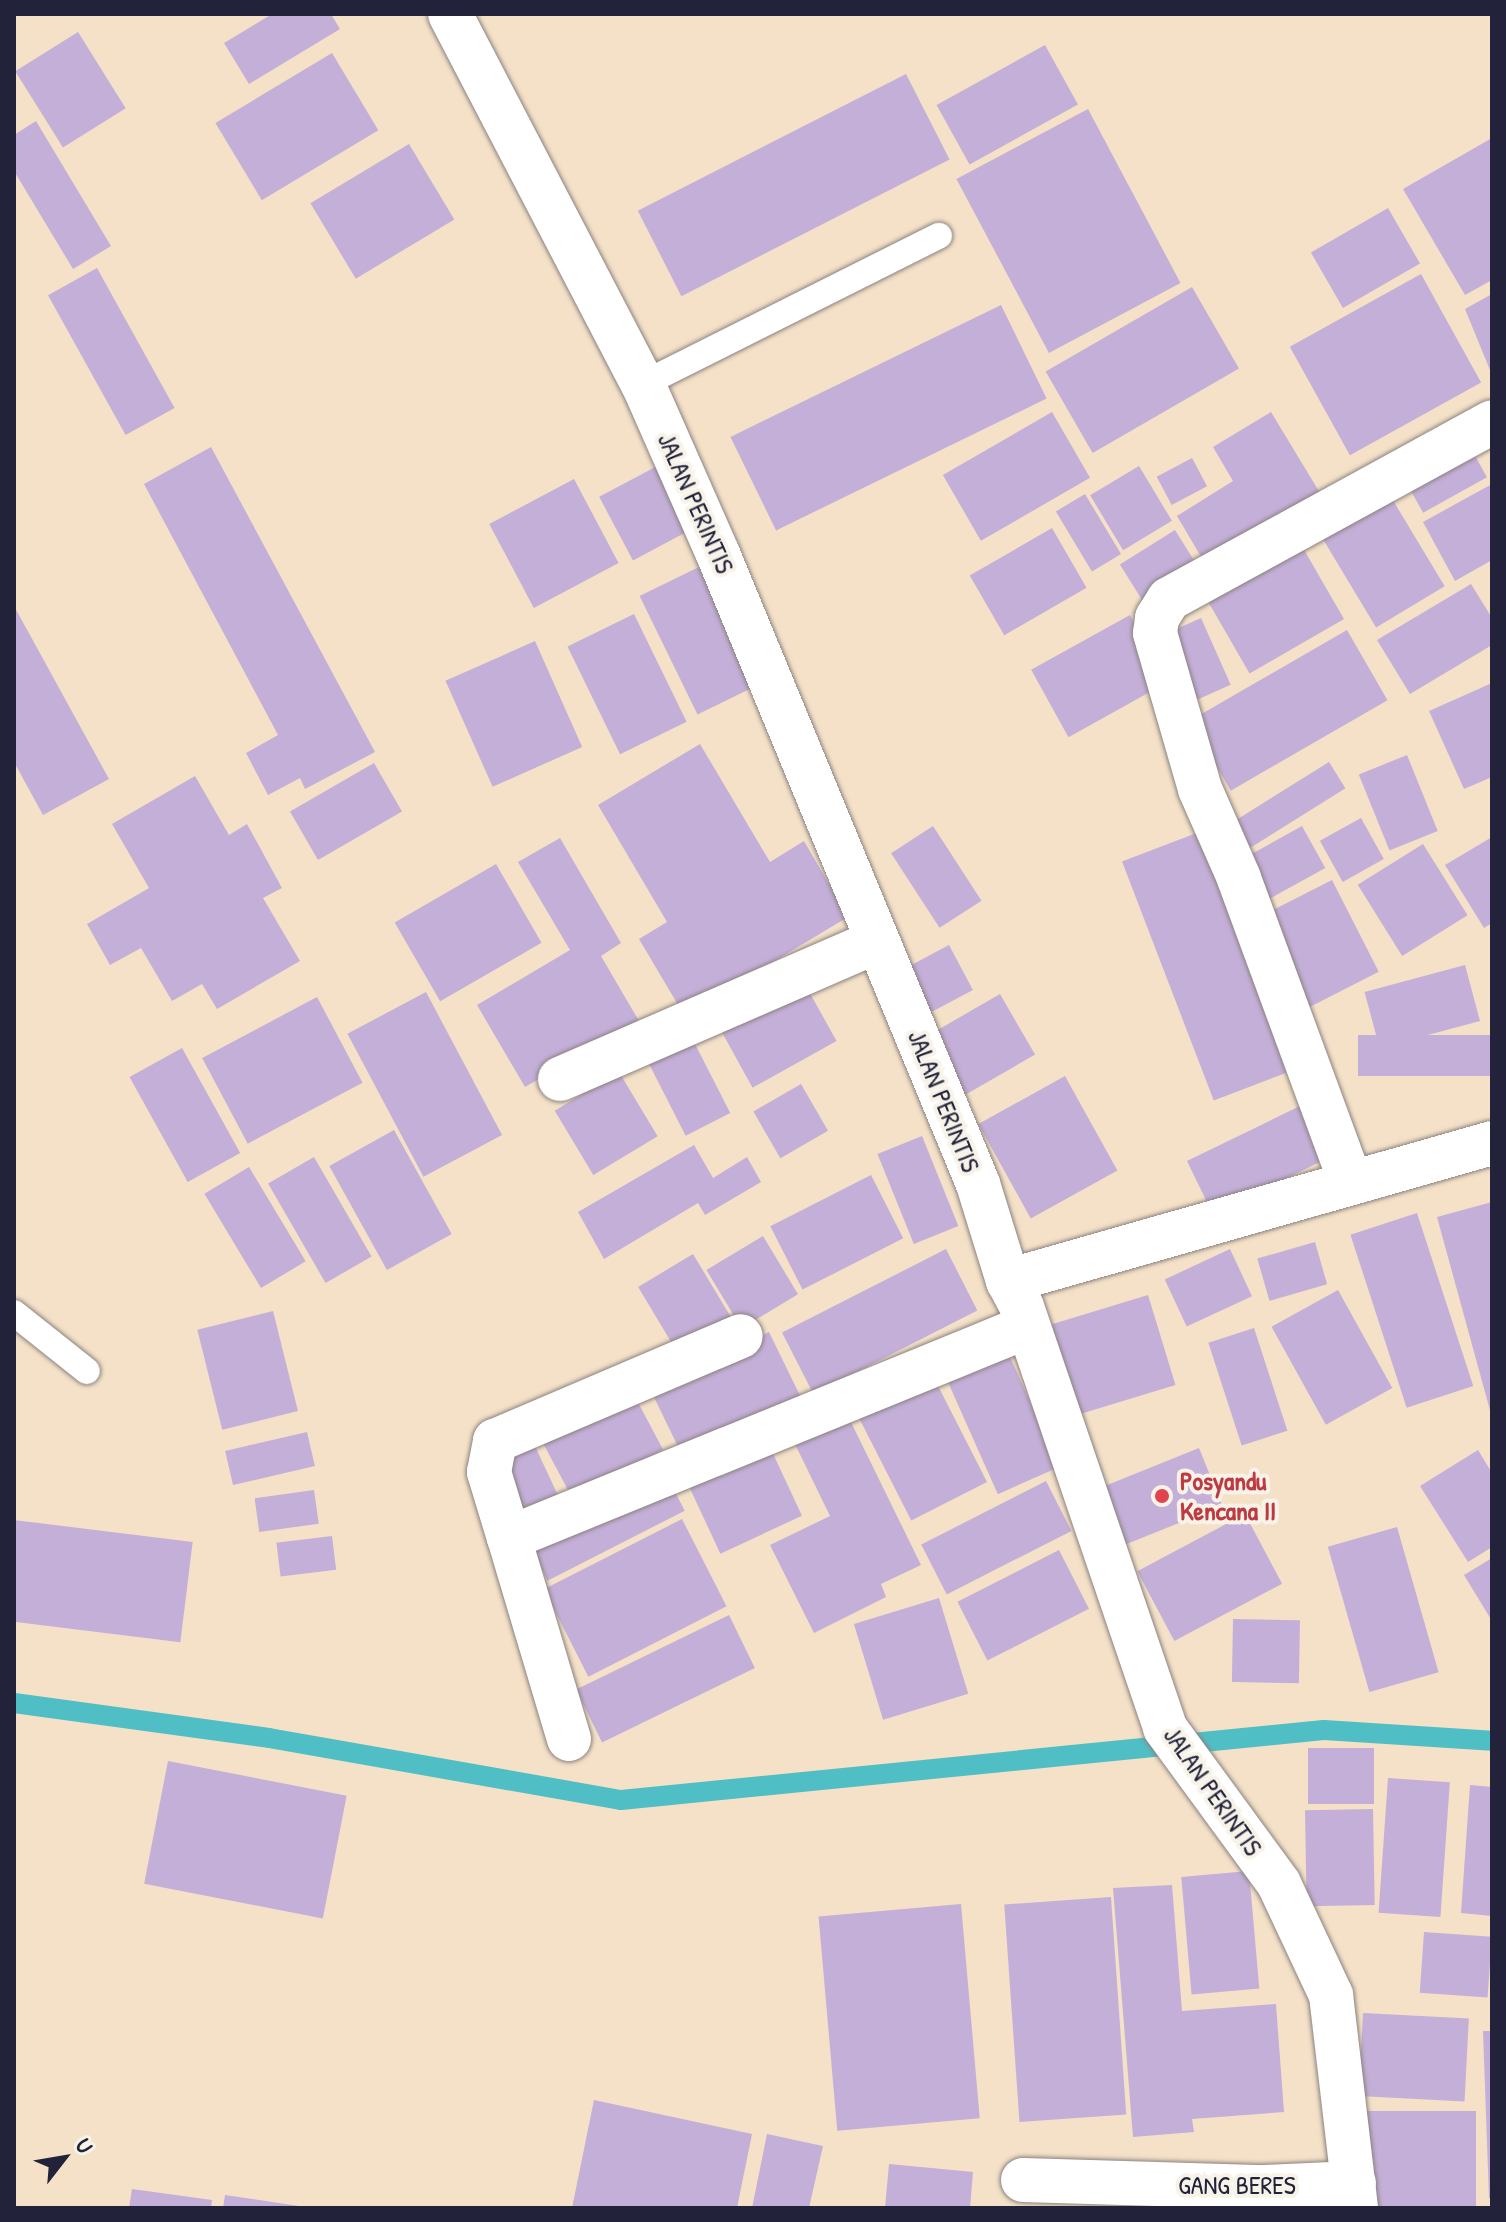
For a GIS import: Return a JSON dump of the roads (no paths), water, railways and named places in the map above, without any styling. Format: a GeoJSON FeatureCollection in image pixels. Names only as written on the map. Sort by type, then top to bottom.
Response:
{"type":"FeatureCollection","features":[{"type":"Feature","properties":{"kind":"street","name":"JALAN PERINTIS"},"geometry":{"type":"LineString","coordinates":[[450,14],[643,384],[724,568],[978,1184],[1008,1281],[1022,1307],[1026,1327],[1165,1728],[1279,1884],[1331,1995],[1355,2196]]}},
{"type":"Feature","properties":{"kind":"street"},"geometry":{"type":"LineString","coordinates":[[1351,1183],[1239,878],[1200,789],[1155,633],[1157,618],[1169,599],[1492,422]]}},
{"type":"Feature","properties":{"kind":"street"},"geometry":{"type":"LineString","coordinates":[[560,1079],[877,941]]}},
{"type":"Feature","properties":{"kind":"street"},"geometry":{"type":"LineString","coordinates":[[1008,1281],[1492,1143]]}},
{"type":"Feature","properties":{"kind":"street"},"geometry":{"type":"LineString","coordinates":[[509,1538],[1026,1327]]}},
{"type":"Feature","properties":{"kind":"street"},"geometry":{"type":"LineString","coordinates":[[569,1739],[489,1472],[495,1441],[741,1336]]}},
{"type":"Feature","properties":{"kind":"street","name":"GANG BERES"},"geometry":{"type":"LineString","coordinates":[[1023,2180],[1265,2187],[1355,2196]]}},
{"type":"Feature","properties":{"kind":"lane"},"geometry":{"type":"LineString","coordinates":[[643,384],[939,236]]}},
{"type":"Feature","properties":{"kind":"lane"},"geometry":{"type":"LineString","coordinates":[[14,1313],[87,1371]]}},
{"type":"Feature","properties":{"kind":"waterway"},"geometry":{"type":"LineString","coordinates":[[14,1703],[269,1738],[621,1800],[1324,1730],[1492,1741]]}},
{"type":"Feature","properties":{"kind":"place","name":"Posyandu Kencana II"},"geometry":{"type":"Point","coordinates":[1162,1496]}}]}
